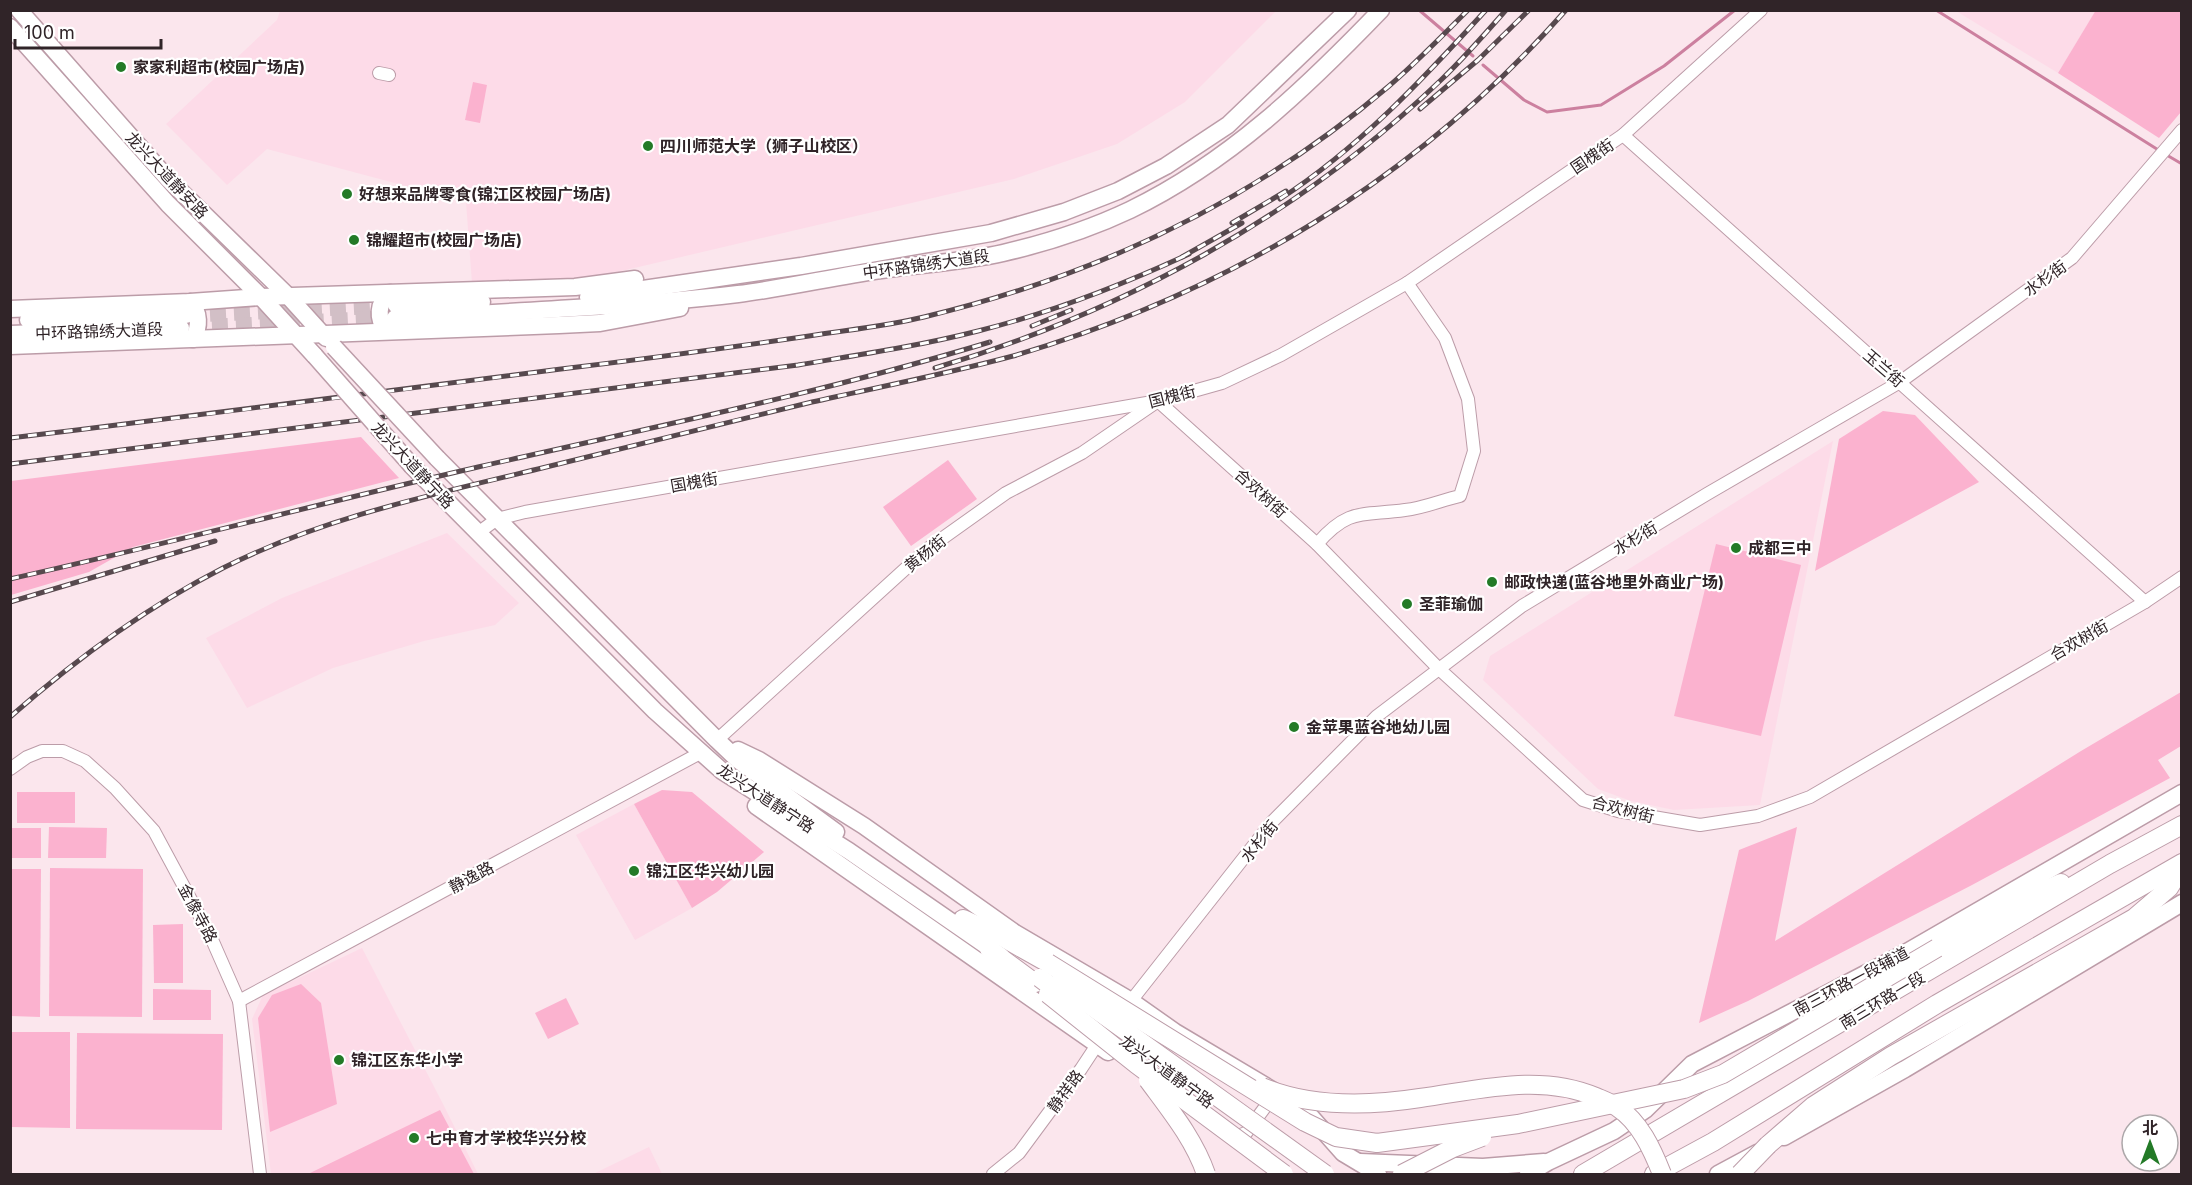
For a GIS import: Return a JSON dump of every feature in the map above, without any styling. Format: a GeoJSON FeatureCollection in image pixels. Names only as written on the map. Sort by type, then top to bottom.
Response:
{"type":"FeatureCollection","features":[{"type":"Feature","properties":{"kind":"highway","name":"南三环路一段"},"geometry":{"type":"LineString","coordinates":[[1583,1174],[2110,864],[2181,825]]}},
{"type":"Feature","properties":{"kind":"highway"},"geometry":{"type":"LineString","coordinates":[[989,950],[1041,974],[1227,1073],[1305,1122],[1336,1137],[1377,1143],[1518,1124],[1684,1089],[1724,1074],[2016,903],[2110,864]]}},
{"type":"Feature","properties":{"kind":"highway"},"geometry":{"type":"LineString","coordinates":[[1740,1174],[1768,1145],[1813,1106],[1891,1056],[2134,918],[2169,888],[2181,865]]}},
{"type":"Feature","properties":{"kind":"highway","name":"南三环路一段"},"geometry":{"type":"LineString","coordinates":[[1654,1174],[1713,1142],[1928,1009],[2181,865]]}},
{"type":"Feature","properties":{"kind":"highway"},"geometry":{"type":"LineString","coordinates":[[963,919],[1002,937],[1136,1064],[1277,1174]]}},
{"type":"Feature","properties":{"kind":"highway","name":"龙兴大道静宁路"},"geometry":{"type":"LineString","coordinates":[[1041,974],[1310,1174]]}},
{"type":"Feature","properties":{"kind":"highway","name":"龙兴大道静宁路"},"geometry":{"type":"LineString","coordinates":[[1041,974],[1325,1174]]}},
{"type":"Feature","properties":{"kind":"highway"},"geometry":{"type":"LineString","coordinates":[[1136,1064],[1181,1125],[1200,1157],[1206,1174]]}},
{"type":"Feature","properties":{"kind":"highway"},"geometry":{"type":"LineString","coordinates":[[1227,1073],[1270,1091],[1316,1102],[1363,1104],[1419,1098],[1497,1085],[1543,1085],[1580,1090],[1617,1106],[1637,1125],[1654,1153],[1662,1174],[1682,1158]]}},
{"type":"Feature","properties":{"kind":"highway"},"geometry":{"type":"LineString","coordinates":[[1402,1174],[1453,1148],[1518,1124]]}},
{"type":"Feature","properties":{"kind":"highway"},"geometry":{"type":"LineString","coordinates":[[1746,1174],[1768,1145]]}},
{"type":"Feature","properties":{"kind":"main road","name":"龙兴大道静安路"},"geometry":{"type":"LineString","coordinates":[[19,10],[180,192],[288,296],[321,333]]}},
{"type":"Feature","properties":{"kind":"main road","name":"中环路锦绣大道段"},"geometry":{"type":"LineString","coordinates":[[392,312],[576,299],[801,266],[991,233],[1064,212],[1118,191],[1166,166],[1228,125],[1348,10]]}},
{"type":"Feature","properties":{"kind":"main road","name":"中环路锦绣大道段"},"geometry":{"type":"LineString","coordinates":[[392,312],[599,307],[741,293],[1002,253],[1081,231],[1130,210],[1238,145],[1325,68],[1381,10]]}},
{"type":"Feature","properties":{"kind":"main road","name":"龙兴大道静安路"},"geometry":{"type":"LineString","coordinates":[[10,27],[168,204],[295,334]]}},
{"type":"Feature","properties":{"kind":"main road"},"geometry":{"type":"LineString","coordinates":[[10,346],[189,321],[261,297],[288,296],[392,312]]}},
{"type":"Feature","properties":{"kind":"main road"},"geometry":{"type":"LineString","coordinates":[[10,309],[189,321],[295,334],[321,333],[392,312]]}},
{"type":"Feature","properties":{"kind":"main road","name":"中环路锦绣大道段"},"geometry":{"type":"LineString","coordinates":[[10,320],[189,321]]}},
{"type":"Feature","properties":{"kind":"main road","name":"中环路锦绣大道段"},"geometry":{"type":"LineString","coordinates":[[10,334],[189,321]]}},
{"type":"Feature","properties":{"kind":"main road","name":"龙兴大道静宁路"},"geometry":{"type":"LineString","coordinates":[[321,333],[497,519],[738,760],[843,837],[963,919]]}},
{"type":"Feature","properties":{"kind":"main road","name":"龙兴大道静宁路"},"geometry":{"type":"LineString","coordinates":[[295,334],[412,466],[655,711],[722,771],[849,851],[989,950]]}},
{"type":"Feature","properties":{"kind":"main road"},"geometry":{"type":"LineString","coordinates":[[717,740],[759,760],[855,820],[1015,933],[1131,1001],[1175,1032],[1304,1109],[1343,1154],[1378,1174]]}},
{"type":"Feature","properties":{"kind":"main road"},"geometry":{"type":"LineString","coordinates":[[722,771],[740,795],[1097,1044],[1277,1174]]}},
{"type":"Feature","properties":{"kind":"main road","name":"南三环路一段辅道"},"geometry":{"type":"LineString","coordinates":[[1528,1174],[1614,1131],[1645,1110],[1692,1064],[1907,952],[2181,793]]}},
{"type":"Feature","properties":{"kind":"main road"},"geometry":{"type":"LineString","coordinates":[[1718,1174],[1905,1070],[2181,903]]}},
{"type":"Feature","properties":{"kind":"main road"},"geometry":{"type":"LineString","coordinates":[[2151,921],[2181,912]]}},
{"type":"Feature","properties":{"kind":"main road"},"geometry":{"type":"LineString","coordinates":[[1343,1154],[1361,1162],[1483,1167],[1548,1162]]}},
{"type":"Feature","properties":{"kind":"street","name":"国槐街"},"geometry":{"type":"LineString","coordinates":[[478,533],[497,519],[536,509],[1158,401],[1222,382],[1281,355],[1407,283],[1623,135],[1761,10]]}},
{"type":"Feature","properties":{"kind":"street","name":"水杉街"},"geometry":{"type":"LineString","coordinates":[[1131,1001],[1272,822],[1377,716],[1522,606],[1717,488],[1900,382],[2072,258],[2181,130]]}},
{"type":"Feature","properties":{"kind":"street","name":"玉兰街"},"geometry":{"type":"LineString","coordinates":[[1623,135],[2145,602]]}},
{"type":"Feature","properties":{"kind":"street"},"geometry":{"type":"LineString","coordinates":[[1317,544],[1329,531],[1352,515],[1407,510],[1460,496],[1474,451],[1468,399],[1445,338],[1407,283]]}},
{"type":"Feature","properties":{"kind":"street","name":"合欢树街"},"geometry":{"type":"LineString","coordinates":[[1158,401],[1317,544],[1438,668],[1583,800],[1618,811],[1700,825],[1758,816],[1810,797],[2145,602],[2181,577]]}},
{"type":"Feature","properties":{"kind":"street","name":"黄杨街"},"geometry":{"type":"LineString","coordinates":[[717,740],[926,550],[1006,493],[1082,453],[1158,401]]}},
{"type":"Feature","properties":{"kind":"street","name":"金像寺路"},"geometry":{"type":"LineString","coordinates":[[10,769],[27,757],[42,751],[63,751],[85,761],[115,788],[154,831],[210,935],[239,1001],[260,1174]]}},
{"type":"Feature","properties":{"kind":"street","name":"静逸路"},"geometry":{"type":"LineString","coordinates":[[239,1001],[702,752]]}},
{"type":"Feature","properties":{"kind":"street","name":"静祥路"},"geometry":{"type":"LineString","coordinates":[[993,1174],[1019,1153],[1081,1070],[1114,1019],[1131,1001]]}},
{"type":"Feature","properties":{"kind":"street"},"geometry":{"type":"LineString","coordinates":[[1218,1133],[1235,1137],[1246,1133],[1276,1092]]}},
{"type":"Feature","properties":{"kind":"shaded area"},"geometry":{"type":"Polygon","coordinates":[[[2096,10],[2181,11],[2181,112],[2159,138],[2058,73],[2096,10]]]}},
{"type":"Feature","properties":{"kind":"shaded area","name":"四川师范大学（狮子山校区）"},"geometry":{"type":"Polygon","coordinates":[[[280,11],[1276,11],[1185,102],[1117,144],[1014,179],[583,280],[472,283],[466,202],[267,149],[227,185],[166,124],[277,20],[280,11]]]}},
{"type":"Feature","properties":{"kind":"shaded area"},"geometry":{"type":"Polygon","coordinates":[[[1956,11],[2096,11],[2058,73],[1956,11]]]}},
{"type":"Feature","properties":{"kind":"shaded area"},"geometry":{"type":"Polygon","coordinates":[[[473,82],[487,85],[480,123],[465,120],[473,82]]]}},
{"type":"Feature","properties":{"kind":"shaded area"},"geometry":{"type":"Polygon","coordinates":[[[1883,411],[1915,415],[1979,482],[1815,571],[1839,439],[1883,411]]]}},
{"type":"Feature","properties":{"kind":"shaded area"},"geometry":{"type":"Polygon","coordinates":[[[361,437],[399,478],[133,547],[89,572],[11,595],[11,481],[361,437]]]}},
{"type":"Feature","properties":{"kind":"shaded area","name":"成都三中"},"geometry":{"type":"Polygon","coordinates":[[[1833,441],[1760,805],[1674,810],[1631,801],[1598,789],[1483,680],[1490,656],[1833,441]]]}},
{"type":"Feature","properties":{"kind":"shaded area"},"geometry":{"type":"Polygon","coordinates":[[[948,460],[977,499],[911,546],[883,507],[948,460]]]}},
{"type":"Feature","properties":{"kind":"shaded area"},"geometry":{"type":"Polygon","coordinates":[[[447,533],[519,603],[495,625],[424,641],[333,668],[247,708],[206,638],[282,598],[447,533]]]}},
{"type":"Feature","properties":{"kind":"shaded area"},"geometry":{"type":"Polygon","coordinates":[[[1716,544],[1801,565],[1761,736],[1674,716],[1716,544]]]}},
{"type":"Feature","properties":{"kind":"shaded area"},"geometry":{"type":"Polygon","coordinates":[[[2181,692],[2181,746],[2158,760],[2170,778],[1972,885],[1748,1001],[1699,1023],[1739,850],[1797,827],[1775,941],[2081,751],[2181,692]]]}},
{"type":"Feature","properties":{"kind":"shaded area"},"geometry":{"type":"Polygon","coordinates":[[[662,790],[692,792],[764,852],[717,892],[692,908],[634,804],[662,790]]]}},
{"type":"Feature","properties":{"kind":"shaded area"},"geometry":{"type":"Polygon","coordinates":[[[17,792],[75,792],[75,823],[17,823],[17,792]]]}},
{"type":"Feature","properties":{"kind":"shaded area","name":"锦江区华兴幼儿园"},"geometry":{"type":"Polygon","coordinates":[[[634,804],[692,908],[635,940],[576,835],[634,804]]]}},
{"type":"Feature","properties":{"kind":"shaded area"},"geometry":{"type":"Polygon","coordinates":[[[49,827],[107,828],[106,858],[48,858],[49,827]]]}},
{"type":"Feature","properties":{"kind":"shaded area"},"geometry":{"type":"Polygon","coordinates":[[[11,828],[41,828],[41,858],[11,858],[11,828]]]}},
{"type":"Feature","properties":{"kind":"shaded area"},"geometry":{"type":"Polygon","coordinates":[[[50,868],[143,869],[142,1017],[49,1016],[50,868]]]}},
{"type":"Feature","properties":{"kind":"shaded area"},"geometry":{"type":"Polygon","coordinates":[[[11,869],[41,869],[40,1017],[11,1016],[11,869]]]}},
{"type":"Feature","properties":{"kind":"shaded area"},"geometry":{"type":"Polygon","coordinates":[[[183,924],[183,983],[154,983],[153,925],[183,924]]]}},
{"type":"Feature","properties":{"kind":"shaded area","name":"锦江区东华小学"},"geometry":{"type":"Polygon","coordinates":[[[362,948],[478,1174],[271,1174],[252,1019],[263,995],[362,948]]]}},
{"type":"Feature","properties":{"kind":"shaded area"},"geometry":{"type":"Polygon","coordinates":[[[301,984],[321,1003],[337,1104],[270,1132],[258,1018],[272,995],[301,984]]]}},
{"type":"Feature","properties":{"kind":"shaded area"},"geometry":{"type":"Polygon","coordinates":[[[153,989],[211,990],[211,1020],[153,1020],[153,989]]]}},
{"type":"Feature","properties":{"kind":"shaded area"},"geometry":{"type":"Polygon","coordinates":[[[566,998],[579,1024],[548,1039],[535,1013],[566,998]]]}},
{"type":"Feature","properties":{"kind":"shaded area"},"geometry":{"type":"Polygon","coordinates":[[[11,1032],[70,1032],[70,1128],[11,1127],[11,1032]]]}},
{"type":"Feature","properties":{"kind":"shaded area"},"geometry":{"type":"Polygon","coordinates":[[[77,1033],[223,1034],[222,1130],[76,1129],[77,1033]]]}},
{"type":"Feature","properties":{"kind":"shaded area","name":"七中育才学校华兴分校"},"geometry":{"type":"Polygon","coordinates":[[[440,1110],[474,1174],[308,1174],[440,1110]]]}},
{"type":"Feature","properties":{"kind":"shaded area"},"geometry":{"type":"Polygon","coordinates":[[[649,1147],[662,1174],[593,1174],[649,1147]]]}},
{"type":"Feature","properties":{"kind":"waterway"},"geometry":{"type":"LineString","coordinates":[[1419,10],[1473,56]]}},
{"type":"Feature","properties":{"kind":"waterway"},"geometry":{"type":"LineString","coordinates":[[1483,65],[1524,100],[1547,112],[1601,105],[1664,66],[1735,10]]}},
{"type":"Feature","properties":{"kind":"waterway"},"geometry":{"type":"LineString","coordinates":[[1936,10],[2160,151]]}},
{"type":"Feature","properties":{"kind":"waterway"},"geometry":{"type":"LineString","coordinates":[[2165,154],[2182,164]]}},
{"type":"Feature","properties":{"kind":"tunnel"},"geometry":{"type":"LineString","coordinates":[[186,315],[395,305]]}},
{"type":"Feature","properties":{"kind":"tunnel"},"geometry":{"type":"LineString","coordinates":[[188,328],[394,318]]}},
{"type":"Feature","properties":{"kind":"railway"},"geometry":{"type":"LineString","coordinates":[[10,438],[355,396],[778,340],[896,323],[988,300],[1050,280],[1111,256],[1228,199],[1284,165],[1337,127],[1389,86],[1468,10]]}},
{"type":"Feature","properties":{"kind":"railway"},"geometry":{"type":"LineString","coordinates":[[1280,199],[1337,158],[1363,135],[1414,87],[1486,10]]}},
{"type":"Feature","properties":{"kind":"railway"},"geometry":{"type":"LineString","coordinates":[[935,368],[1005,345],[1140,288],[1205,254],[1268,216],[1328,174],[1386,129],[1450,72],[1506,10]]}},
{"type":"Feature","properties":{"kind":"railway"},"geometry":{"type":"LineString","coordinates":[[1420,109],[1478,60],[1529,10]]}},
{"type":"Feature","properties":{"kind":"railway"},"geometry":{"type":"LineString","coordinates":[[10,717],[60,675],[139,617],[223,568],[299,535],[458,488],[1013,356],[1092,330],[1169,299],[1243,263],[1314,223],[1382,177],[1447,126],[1508,71],[1566,10]]}},
{"type":"Feature","properties":{"kind":"railway"},"geometry":{"type":"LineString","coordinates":[[1232,223],[1286,191]]}},
{"type":"Feature","properties":{"kind":"railway"},"geometry":{"type":"LineString","coordinates":[[1182,257],[1242,223]]}},
{"type":"Feature","properties":{"kind":"railway"},"geometry":{"type":"LineString","coordinates":[[10,464],[798,365],[888,350],[956,336],[1032,316],[1138,277],[1189,254]]}},
{"type":"Feature","properties":{"kind":"railway"},"geometry":{"type":"LineString","coordinates":[[1032,326],[1071,310]]}},
{"type":"Feature","properties":{"kind":"railway"},"geometry":{"type":"LineString","coordinates":[[10,579],[478,467],[799,394],[990,342]]}},
{"type":"Feature","properties":{"kind":"railway"},"geometry":{"type":"LineString","coordinates":[[10,602],[215,541]]}},
{"type":"Feature","properties":{"kind":"place","name":"家家利超市(校园广场店)"},"geometry":{"type":"Point","coordinates":[121,67]}},
{"type":"Feature","properties":{"kind":"place","name":"四川师范大学（狮子山校区）"},"geometry":{"type":"Point","coordinates":[648,146]}},
{"type":"Feature","properties":{"kind":"place","name":"好想来品牌零食(锦江区校园广场店)"},"geometry":{"type":"Point","coordinates":[347,194]}},
{"type":"Feature","properties":{"kind":"place","name":"锦耀超市(校园广场店)"},"geometry":{"type":"Point","coordinates":[354,240]}},
{"type":"Feature","properties":{"kind":"place","name":"成都三中"},"geometry":{"type":"Point","coordinates":[1736,548]}},
{"type":"Feature","properties":{"kind":"place","name":"邮政快递(蓝谷地里外商业广场)"},"geometry":{"type":"Point","coordinates":[1492,582]}},
{"type":"Feature","properties":{"kind":"place","name":"圣菲瑜伽"},"geometry":{"type":"Point","coordinates":[1407,604]}},
{"type":"Feature","properties":{"kind":"place","name":"金苹果蓝谷地幼儿园"},"geometry":{"type":"Point","coordinates":[1294,727]}},
{"type":"Feature","properties":{"kind":"place","name":"锦江区华兴幼儿园"},"geometry":{"type":"Point","coordinates":[634,871]}},
{"type":"Feature","properties":{"kind":"place","name":"锦江区东华小学"},"geometry":{"type":"Point","coordinates":[339,1060]}},
{"type":"Feature","properties":{"kind":"place","name":"七中育才学校华兴分校"},"geometry":{"type":"Point","coordinates":[414,1138]}}]}
